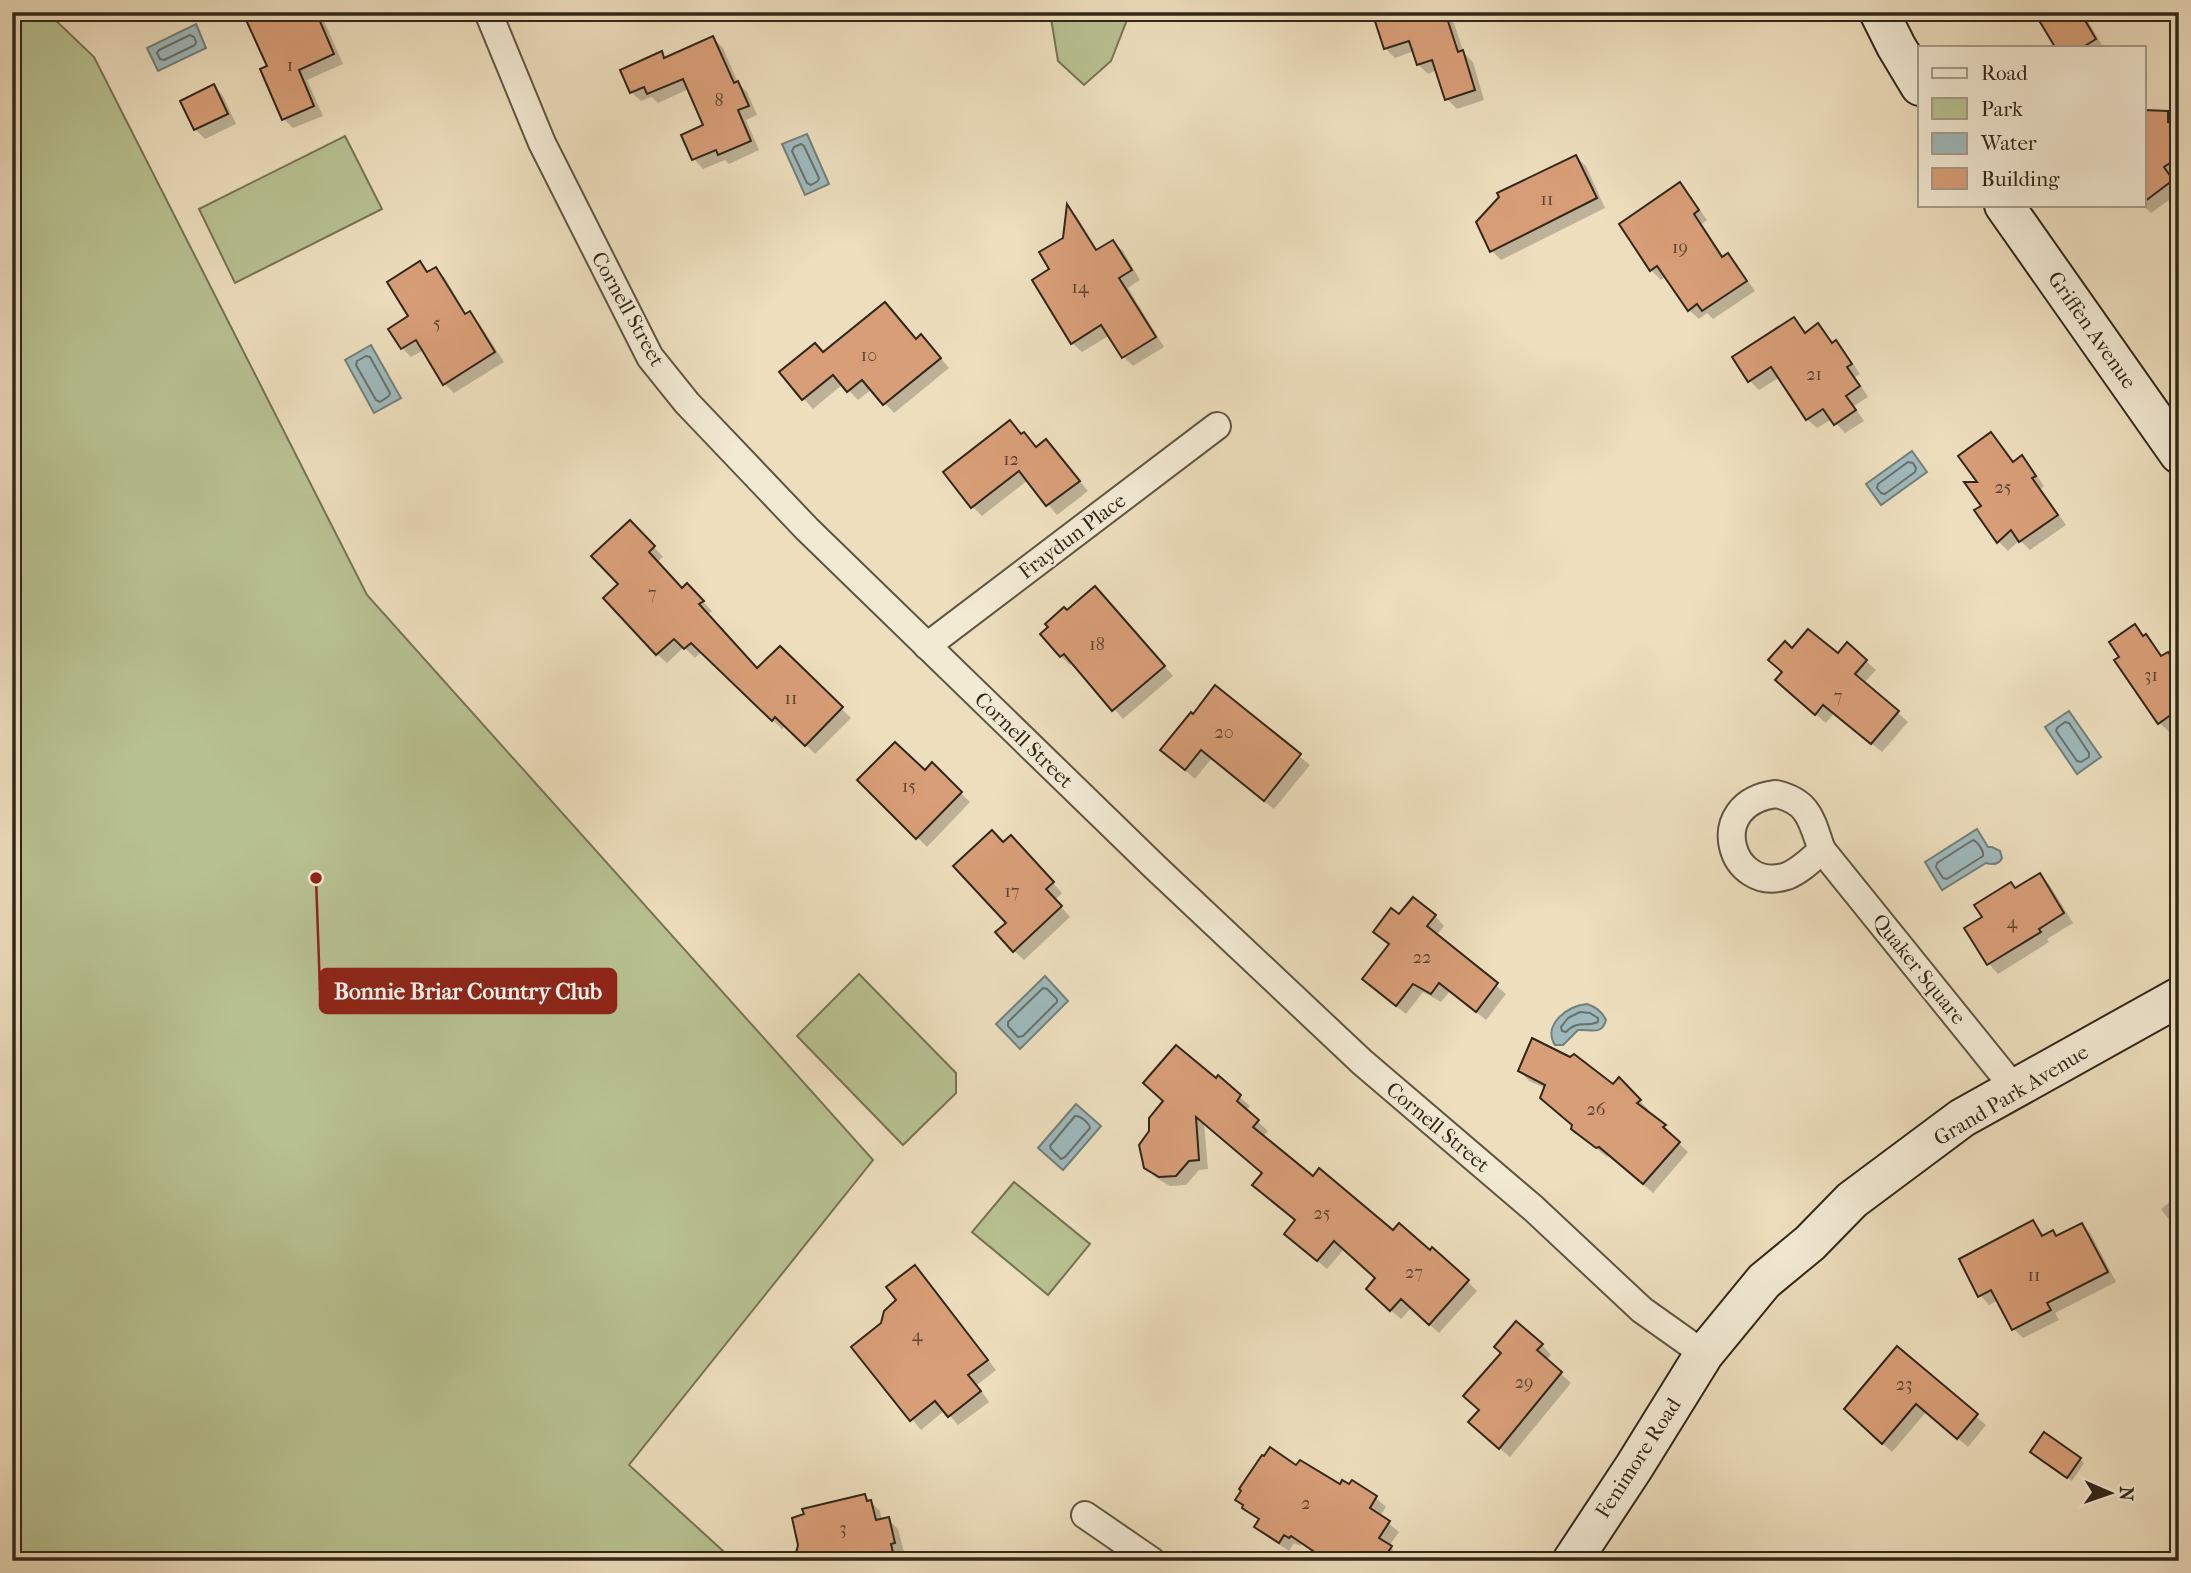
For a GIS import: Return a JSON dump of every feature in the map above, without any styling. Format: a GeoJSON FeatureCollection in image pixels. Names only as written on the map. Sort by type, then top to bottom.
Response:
{"type":"FeatureCollection","features":[{"type":"Feature","properties":{"kind":"street","name":"Cornell Street"},"geometry":{"type":"LineString","coordinates":[[488,12],[542,143],[650,357],[687,403],[798,519],[927,646],[1156,868],[1362,1062],[1533,1208],[1642,1310],[1704,1354]]}},
{"type":"Feature","properties":{"kind":"street"},"geometry":{"type":"LineString","coordinates":[[1879,12],[1918,83]]}},
{"type":"Feature","properties":{"kind":"street","name":"Griffen Avenue"},"geometry":{"type":"LineString","coordinates":[[2005,206],[2179,454]]}},
{"type":"Feature","properties":{"kind":"street","name":"Fraydun Place"},"geometry":{"type":"LineString","coordinates":[[927,646],[1217,426]]}},
{"type":"Feature","properties":{"kind":"street","name":"Quaker Square"},"geometry":{"type":"LineString","coordinates":[[1822,850],[2015,1089]]}},
{"type":"Feature","properties":{"kind":"street","name":"Grand Park Avenue"},"geometry":{"type":"LineString","coordinates":[[1704,1354],[1764,1281],[1810,1243],[1852,1200],[1962,1118],[2179,997]]}},
{"type":"Feature","properties":{"kind":"street","name":"Fenimore Road"},"geometry":{"type":"LineString","coordinates":[[1572,1561],[1704,1354]]}},
{"type":"Feature","properties":{"kind":"street"},"geometry":{"type":"LineString","coordinates":[[1085,1515],[1152,1561]]}},
{"type":"Feature","properties":{"kind":"green space"},"geometry":{"type":"Polygon","coordinates":[[[12,12],[47,12],[94,57],[367,595],[873,1160],[629,1465],[734,1561],[12,1561],[12,12]]]}},
{"type":"Feature","properties":{"kind":"green space"},"geometry":{"type":"Polygon","coordinates":[[[1050,12],[1130,12],[1111,61],[1084,85],[1058,61],[1050,12]]]}},
{"type":"Feature","properties":{"kind":"green space"},"geometry":{"type":"Polygon","coordinates":[[[345,136],[382,209],[235,283],[199,209],[345,136]]]}},
{"type":"Feature","properties":{"kind":"green space"},"geometry":{"type":"Polygon","coordinates":[[[859,974],[956,1073],[956,1093],[903,1145],[797,1036],[859,974]]]}},
{"type":"Feature","properties":{"kind":"green space"},"geometry":{"type":"Polygon","coordinates":[[[1014,1182],[1090,1244],[1048,1295],[972,1232],[1014,1182]]]}},
{"type":"Feature","properties":{"kind":"water"},"geometry":{"type":"Polygon","coordinates":[[[196,24],[206,48],[158,71],[147,48],[196,24]]]}},
{"type":"Feature","properties":{"kind":"water"},"geometry":{"type":"Polygon","coordinates":[[[807,134],[829,184],[805,195],[782,144],[807,134]]]}},
{"type":"Feature","properties":{"kind":"water"},"geometry":{"type":"Polygon","coordinates":[[[371,345],[401,398],[374,413],[345,360],[371,345]]]}},
{"type":"Feature","properties":{"kind":"water"},"geometry":{"type":"Polygon","coordinates":[[[1912,451],[1927,472],[1881,505],[1866,484],[1912,451]]]}},
{"type":"Feature","properties":{"kind":"water"},"geometry":{"type":"Polygon","coordinates":[[[2069,711],[2101,757],[2077,774],[2045,727],[2069,711]]]}},
{"type":"Feature","properties":{"kind":"water"},"geometry":{"type":"Polygon","coordinates":[[[1977,829],[1988,847],[2000,851],[2001,860],[1996,864],[1986,863],[1942,890],[1925,862],[1977,829]]]}},
{"type":"Feature","properties":{"kind":"water"},"geometry":{"type":"Polygon","coordinates":[[[1045,976],[1068,1001],[1020,1049],[996,1024],[1045,976]]]}},
{"type":"Feature","properties":{"kind":"water"},"geometry":{"type":"Polygon","coordinates":[[[1587,1004],[1603,1014],[1606,1020],[1602,1028],[1595,1031],[1578,1030],[1563,1045],[1555,1045],[1552,1030],[1559,1017],[1572,1008],[1587,1004]]]}},
{"type":"Feature","properties":{"kind":"water"},"geometry":{"type":"Polygon","coordinates":[[[1076,1104],[1101,1126],[1063,1170],[1038,1148],[1076,1104]]]}},
{"type":"Feature","properties":{"kind":"building"},"geometry":{"type":"Polygon","coordinates":[[[261,12],[316,12],[334,54],[299,70],[314,106],[282,120],[260,69],[267,66],[246,20],[261,12]]]}},
{"type":"Feature","properties":{"kind":"building"},"geometry":{"type":"Polygon","coordinates":[[[1372,12],[1445,12],[1458,52],[1463,50],[1475,90],[1445,100],[1432,60],[1417,65],[1409,41],[1384,49],[1372,12]]]}},
{"type":"Feature","properties":{"kind":"building"},"geometry":{"type":"Polygon","coordinates":[[[2034,12],[2080,12],[2096,39],[2085,46],[2054,46],[2034,12]]]}},
{"type":"Feature","properties":{"kind":"building"},"geometry":{"type":"Polygon","coordinates":[[[713,36],[734,83],[738,81],[749,106],[738,110],[751,141],[718,155],[716,150],[692,160],[681,135],[703,125],[683,79],[647,94],[644,87],[630,93],[620,70],[662,51],[664,58],[713,36]]]}},
{"type":"Feature","properties":{"kind":"building"},"geometry":{"type":"Polygon","coordinates":[[[214,84],[228,114],[194,130],[180,101],[214,84]]]}},
{"type":"Feature","properties":{"kind":"building"},"geometry":{"type":"Polygon","coordinates":[[[2146,110],[2168,111],[2168,122],[2179,123],[2179,157],[2164,167],[2173,180],[2146,200],[2146,110]]]}},
{"type":"Feature","properties":{"kind":"building"},"geometry":{"type":"Polygon","coordinates":[[[1576,155],[1597,198],[1490,252],[1476,222],[1499,197],[1497,193],[1576,155]]]}},
{"type":"Feature","properties":{"kind":"building"},"geometry":{"type":"Polygon","coordinates":[[[1680,182],[1699,210],[1694,214],[1722,257],[1728,253],[1747,281],[1702,311],[1697,304],[1688,311],[1657,266],[1650,271],[1619,224],[1680,182]]]}},
{"type":"Feature","properties":{"kind":"building"},"geometry":{"type":"Polygon","coordinates":[[[1067,204],[1096,250],[1113,240],[1132,270],[1119,278],[1156,337],[1122,358],[1101,325],[1071,344],[1032,280],[1049,269],[1039,252],[1063,238],[1067,204]]]}},
{"type":"Feature","properties":{"kind":"building"},"geometry":{"type":"Polygon","coordinates":[[[420,261],[427,272],[436,267],[465,314],[470,311],[495,352],[443,385],[416,340],[401,349],[388,329],[408,316],[387,282],[420,261]]]}},
{"type":"Feature","properties":{"kind":"building"},"geometry":{"type":"Polygon","coordinates":[[[885,302],[916,339],[921,334],[941,358],[883,405],[862,380],[847,392],[833,375],[802,400],[779,372],[815,343],[823,352],[885,302]]]}},
{"type":"Feature","properties":{"kind":"building"},"geometry":{"type":"Polygon","coordinates":[[[1794,317],[1805,333],[1818,323],[1832,343],[1836,340],[1852,364],[1847,367],[1860,386],[1846,396],[1856,410],[1834,425],[1823,409],[1806,420],[1771,367],[1748,382],[1732,357],[1794,317]]]}},
{"type":"Feature","properties":{"kind":"building"},"geometry":{"type":"Polygon","coordinates":[[[1010,420],[1036,447],[1046,439],[1080,481],[1046,506],[1019,471],[971,508],[943,472],[1010,420]]]}},
{"type":"Feature","properties":{"kind":"building"},"geometry":{"type":"Polygon","coordinates":[[[1991,432],[2013,462],[2022,455],[2036,476],[2032,478],[2058,515],[2019,542],[2011,530],[1997,543],[1974,510],[1981,506],[1964,482],[1977,482],[1958,456],[1991,432]]]}},
{"type":"Feature","properties":{"kind":"building"},"geometry":{"type":"Polygon","coordinates":[[[630,520],[655,546],[649,552],[682,588],[687,583],[704,601],[699,604],[757,668],[780,646],[843,707],[805,746],[775,717],[772,721],[691,643],[684,649],[674,639],[656,655],[603,598],[618,584],[591,556],[630,520]]]}},
{"type":"Feature","properties":{"kind":"building"},"geometry":{"type":"Polygon","coordinates":[[[1095,586],[1165,666],[1112,711],[1064,654],[1060,657],[1040,634],[1048,627],[1045,624],[1064,607],[1067,610],[1095,586]]]}},
{"type":"Feature","properties":{"kind":"building"},"geometry":{"type":"Polygon","coordinates":[[[2135,624],[2143,636],[2146,634],[2161,656],[2168,652],[2179,668],[2179,709],[2158,724],[2114,660],[2119,657],[2109,642],[2135,624]]]}},
{"type":"Feature","properties":{"kind":"building"},"geometry":{"type":"Polygon","coordinates":[[[1808,629],[1838,653],[1847,642],[1867,660],[1855,674],[1899,711],[1871,744],[1823,705],[1815,715],[1775,680],[1782,672],[1768,660],[1785,641],[1792,648],[1808,629]]]}},
{"type":"Feature","properties":{"kind":"building"},"geometry":{"type":"Polygon","coordinates":[[[1215,685],[1301,754],[1264,801],[1201,750],[1185,770],[1160,750],[1215,685]]]}},
{"type":"Feature","properties":{"kind":"building"},"geometry":{"type":"Polygon","coordinates":[[[895,742],[925,770],[932,762],[962,792],[916,839],[857,780],[895,742]]]}},
{"type":"Feature","properties":{"kind":"building"},"geometry":{"type":"Polygon","coordinates":[[[992,830],[1003,842],[1011,835],[1054,882],[1046,889],[1062,906],[1013,952],[995,932],[1006,923],[953,866],[992,830]]]}},
{"type":"Feature","properties":{"kind":"building"},"geometry":{"type":"Polygon","coordinates":[[[2040,873],[2064,913],[2039,929],[2041,932],[1987,965],[1964,928],[1982,917],[1974,905],[2011,882],[2015,888],[2040,873]]]}},
{"type":"Feature","properties":{"kind":"building"},"geometry":{"type":"Polygon","coordinates":[[[1413,897],[1436,915],[1427,926],[1498,983],[1476,1012],[1439,983],[1431,994],[1413,984],[1396,1006],[1362,979],[1389,944],[1373,932],[1391,908],[1399,914],[1413,897]]]}},
{"type":"Feature","properties":{"kind":"building"},"geometry":{"type":"Polygon","coordinates":[[[1532,1038],[1570,1057],[1574,1054],[1613,1084],[1619,1077],[1641,1100],[1637,1103],[1666,1125],[1663,1127],[1680,1142],[1643,1184],[1599,1147],[1596,1148],[1571,1129],[1572,1125],[1540,1098],[1545,1085],[1518,1071],[1532,1038]]]}},
{"type":"Feature","properties":{"kind":"building"},"geometry":{"type":"Polygon","coordinates":[[[1176,1045],[1241,1095],[1237,1101],[1259,1120],[1253,1127],[1313,1176],[1319,1168],[1393,1230],[1399,1223],[1430,1250],[1432,1247],[1469,1280],[1429,1325],[1401,1299],[1390,1311],[1366,1289],[1375,1278],[1334,1241],[1317,1261],[1284,1234],[1295,1220],[1252,1185],[1262,1173],[1196,1117],[1199,1160],[1189,1161],[1176,1176],[1159,1177],[1144,1168],[1139,1145],[1149,1131],[1149,1118],[1163,1101],[1143,1083],[1176,1045]]]}},
{"type":"Feature","properties":{"kind":"building"},"geometry":{"type":"Polygon","coordinates":[[[2033,1220],[2042,1236],[2053,1230],[2056,1236],[2082,1223],[2108,1272],[2047,1303],[2051,1310],[2012,1330],[1991,1290],[1978,1297],[1959,1259],[2033,1220]]]}},
{"type":"Feature","properties":{"kind":"building"},"geometry":{"type":"Polygon","coordinates":[[[915,1265],[988,1360],[968,1375],[981,1391],[948,1417],[935,1401],[910,1421],[851,1347],[881,1323],[884,1311],[896,1300],[886,1287],[915,1265]]]}},
{"type":"Feature","properties":{"kind":"building"},"geometry":{"type":"Polygon","coordinates":[[[1516,1321],[1543,1344],[1537,1350],[1562,1372],[1499,1449],[1468,1422],[1479,1410],[1463,1396],[1501,1353],[1494,1347],[1516,1321]]]}},
{"type":"Feature","properties":{"kind":"building"},"geometry":{"type":"Polygon","coordinates":[[[1897,1346],[1978,1414],[1957,1439],[1916,1404],[1882,1444],[1844,1409],[1897,1346]]]}},
{"type":"Feature","properties":{"kind":"building"},"geometry":{"type":"Polygon","coordinates":[[[2044,1432],[2081,1458],[2067,1478],[2030,1452],[2044,1432]]]}},
{"type":"Feature","properties":{"kind":"building"},"geometry":{"type":"Polygon","coordinates":[[[1270,1447],[1296,1465],[1300,1460],[1340,1484],[1342,1480],[1349,1484],[1352,1480],[1377,1496],[1370,1508],[1390,1521],[1379,1538],[1392,1546],[1382,1561],[1328,1561],[1291,1536],[1289,1538],[1284,1535],[1279,1543],[1254,1527],[1259,1519],[1235,1500],[1241,1491],[1239,1489],[1270,1447]]]}},
{"type":"Feature","properties":{"kind":"building"},"geometry":{"type":"Polygon","coordinates":[[[865,1494],[867,1501],[871,1500],[876,1520],[889,1517],[895,1543],[891,1544],[895,1561],[794,1561],[798,1545],[792,1518],[804,1514],[802,1509],[865,1494]]]}},
{"type":"Feature","properties":{"kind":"place","name":"Bonnie Briar Country Club"},"geometry":{"type":"Point","coordinates":[316,878]}}]}
